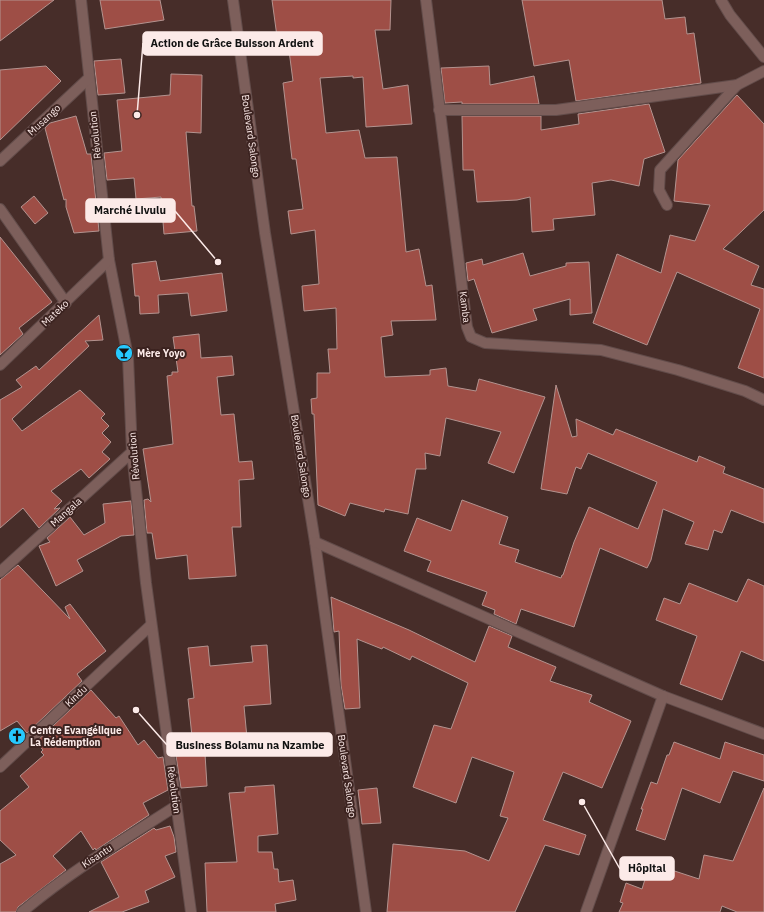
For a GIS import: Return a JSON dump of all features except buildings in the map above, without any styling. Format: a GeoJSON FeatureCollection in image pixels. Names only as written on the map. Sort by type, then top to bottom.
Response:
{"type":"FeatureCollection","features":[{"type":"Feature","properties":{"kind":"street","name":"Révolution"},"geometry":{"type":"LineString","coordinates":[[80,0],[109,260],[128,357],[132,452],[151,625],[191,912]]}},
{"type":"Feature","properties":{"kind":"street","name":"Boulevard Salongo"},"geometry":{"type":"LineString","coordinates":[[232,0],[265,233],[315,542],[366,912]]}},
{"type":"Feature","properties":{"kind":"street","name":"Kamba"},"geometry":{"type":"LineString","coordinates":[[426,0],[467,327],[471,336],[485,343],[600,350],[678,370],[745,391],[764,400]]}},
{"type":"Feature","properties":{"kind":"street"},"geometry":{"type":"LineString","coordinates":[[721,0],[730,14],[764,57]]}},
{"type":"Feature","properties":{"kind":"street"},"geometry":{"type":"LineString","coordinates":[[439,110],[556,110],[737,85],[764,71]]}},
{"type":"Feature","properties":{"kind":"street","name":"Musango"},"geometry":{"type":"LineString","coordinates":[[0,161],[89,78]]}},
{"type":"Feature","properties":{"kind":"street"},"geometry":{"type":"LineString","coordinates":[[668,205],[659,190],[660,170],[737,85]]}},
{"type":"Feature","properties":{"kind":"street"},"geometry":{"type":"LineString","coordinates":[[0,209],[66,303]]}},
{"type":"Feature","properties":{"kind":"street","name":"Mateko"},"geometry":{"type":"LineString","coordinates":[[0,365],[109,260]]}},
{"type":"Feature","properties":{"kind":"street","name":"Mangala"},"geometry":{"type":"LineString","coordinates":[[0,572],[132,452]]}},
{"type":"Feature","properties":{"kind":"street"},"geometry":{"type":"LineString","coordinates":[[315,542],[663,696],[764,734]]}},
{"type":"Feature","properties":{"kind":"street","name":"Kindu"},"geometry":{"type":"LineString","coordinates":[[0,767],[151,625]]}},
{"type":"Feature","properties":{"kind":"street"},"geometry":{"type":"LineString","coordinates":[[586,912],[663,696]]}},
{"type":"Feature","properties":{"kind":"street","name":"Kisantu"},"geometry":{"type":"LineString","coordinates":[[22,912],[51,887],[176,806]]}},
{"type":"Feature","properties":{"kind":"place","name":"Action de Grâce Buisson Ardent"},"geometry":{"type":"Point","coordinates":[137,115]}},
{"type":"Feature","properties":{"kind":"place","name":"Marché Livulu"},"geometry":{"type":"Point","coordinates":[218,262]}},
{"type":"Feature","properties":{"kind":"place","name":"Mère Yoyo"},"geometry":{"type":"Point","coordinates":[124,353]}},
{"type":"Feature","properties":{"kind":"place","name":"Business Bolamu na Nzambe"},"geometry":{"type":"Point","coordinates":[136,710]}},
{"type":"Feature","properties":{"kind":"place","name":"Centre Evangélique La Rédemption"},"geometry":{"type":"Point","coordinates":[17,736]}},
{"type":"Feature","properties":{"kind":"place","name":"Hôpital"},"geometry":{"type":"Point","coordinates":[582,802]}}]}
